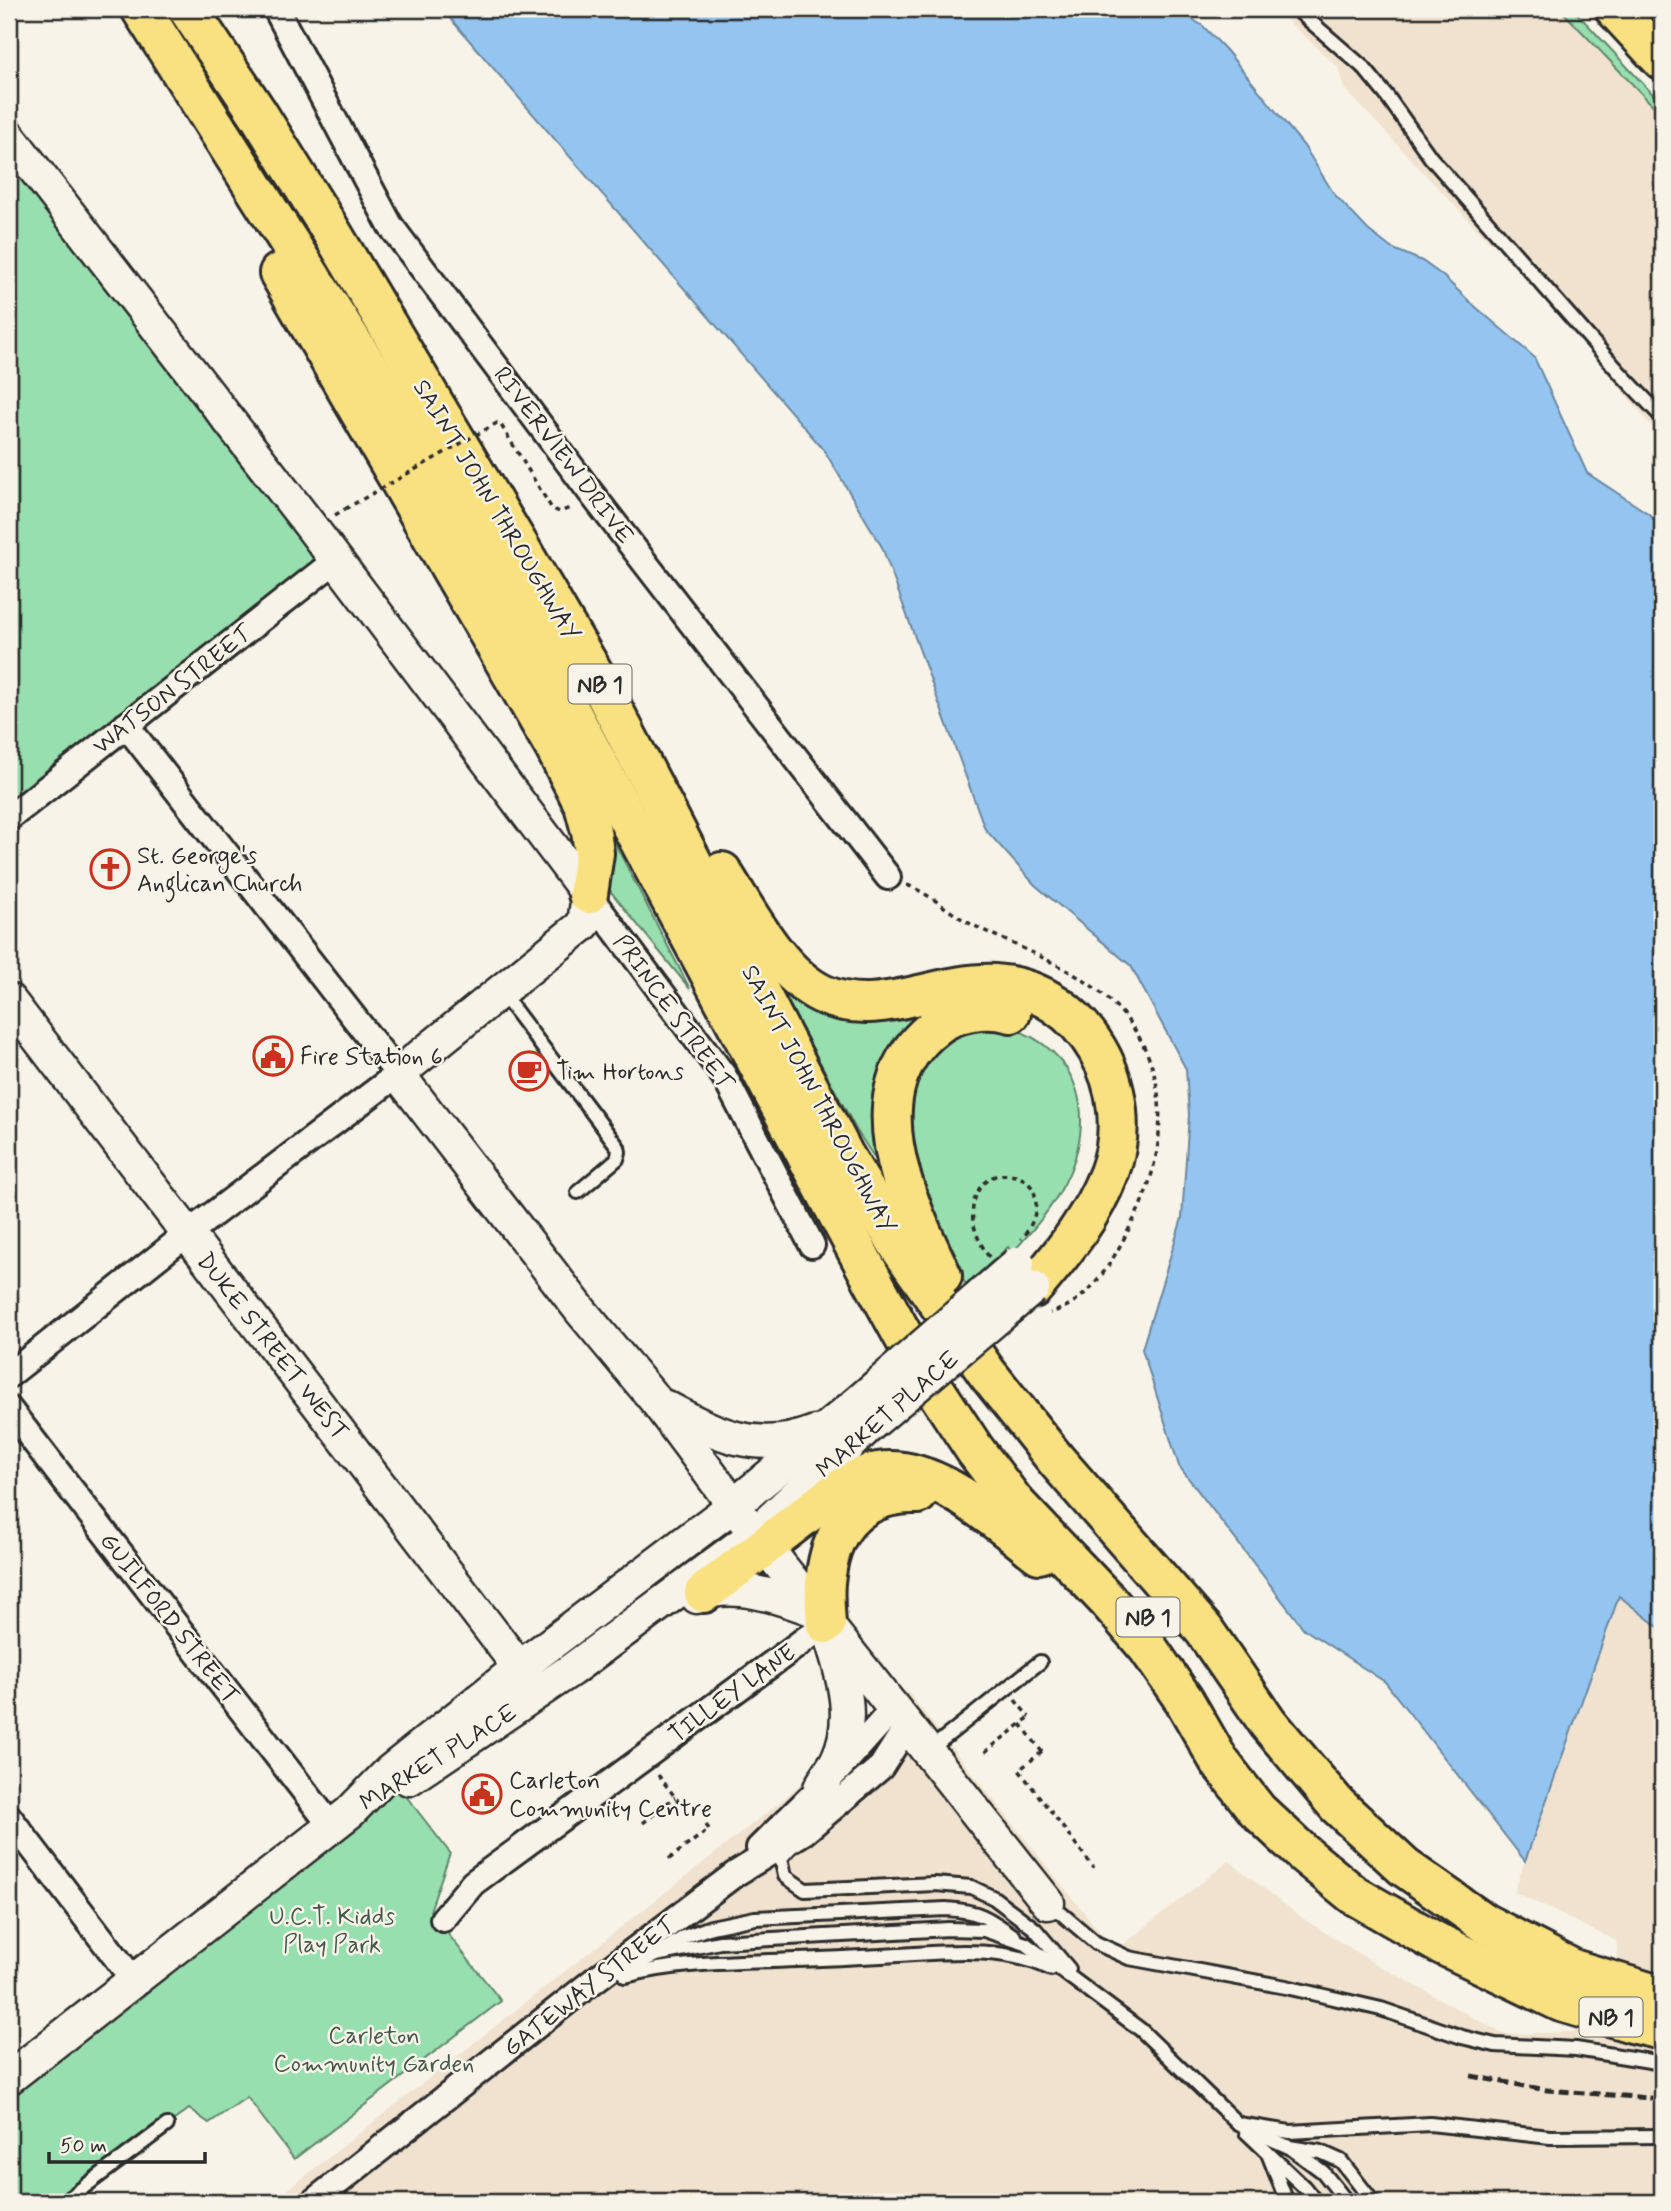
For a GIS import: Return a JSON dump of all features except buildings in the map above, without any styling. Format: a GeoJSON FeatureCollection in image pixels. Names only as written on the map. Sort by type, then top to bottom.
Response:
{"type":"FeatureCollection","features":[{"type":"Feature","properties":{"kind":"main road"},"geometry":{"type":"LineString","coordinates":[[131,9],[171,86],[584,805],[594,853],[588,894]]}},
{"type":"Feature","properties":{"kind":"main road","name":"SAINT JOHN THROUGHWAY"},"geometry":{"type":"LineString","coordinates":[[141,9],[374,376],[530,635],[919,1365],[975,1450],[1015,1503],[1109,1602],[1148,1648],[1184,1700],[1219,1761],[1257,1810],[1304,1854],[1354,1895],[1436,1942],[1567,1985],[1662,1996]]}},
{"type":"Feature","properties":{"kind":"main road","name":"SAINT JOHN THROUGHWAY"},"geometry":{"type":"LineString","coordinates":[[188,9],[257,112],[331,231],[601,686],[844,1155],[900,1248],[987,1373],[1056,1460],[1204,1630],[1268,1723],[1337,1805],[1404,1867],[1567,1985],[1632,2023],[1662,2030]]}},
{"type":"Feature","properties":{"kind":"main road"},"geometry":{"type":"LineString","coordinates":[[1615,9],[1662,60]]}},
{"type":"Feature","properties":{"kind":"main road"},"geometry":{"type":"LineString","coordinates":[[601,686],[764,937],[802,983],[846,1003],[899,1000],[934,991],[994,984],[1027,990],[1051,1001],[1075,1019],[1095,1043],[1109,1072],[1116,1101],[1116,1137],[1110,1171],[1076,1236],[1021,1274]]}},
{"type":"Feature","properties":{"kind":"main road"},"geometry":{"type":"LineString","coordinates":[[987,1373],[920,1231],[901,1180],[890,1119],[895,1087],[903,1061],[921,1037],[944,1019],[976,1010],[1002,1010],[1027,1017],[1051,1031],[1072,1051],[1085,1076],[1092,1100],[1095,1124],[1090,1155],[1080,1181],[1066,1207],[1021,1274]]}},
{"type":"Feature","properties":{"kind":"main road","name":"SAINT JOHN THROUGHWAY"},"geometry":{"type":"LineString","coordinates":[[872,1279],[992,1444],[1036,1496],[1127,1592],[1163,1636],[1238,1747],[1284,1808],[1325,1851],[1374,1894],[1436,1942]]}},
{"type":"Feature","properties":{"kind":"main road"},"geometry":{"type":"LineString","coordinates":[[704,1593],[760,1540],[856,1479],[879,1472],[920,1476],[940,1483],[971,1504],[1040,1555],[1085,1594],[1124,1636],[1166,1695],[1219,1761]]}},
{"type":"Feature","properties":{"kind":"main road"},"geometry":{"type":"LineString","coordinates":[[820,1617],[830,1554],[840,1531],[853,1514],[872,1501],[891,1495],[937,1496],[971,1504]]}},
{"type":"Feature","properties":{"kind":"street","name":"RIVERVIEW DRIVE"},"geometry":{"type":"LineString","coordinates":[[276,9],[390,225],[591,493],[888,877]]}},
{"type":"Feature","properties":{"kind":"street"},"geometry":{"type":"LineString","coordinates":[[9,136],[336,560],[588,894],[584,924],[398,1074],[187,1234],[9,1375]]}},
{"type":"Feature","properties":{"kind":"street","name":"WATSON STREET"},"geometry":{"type":"LineString","coordinates":[[9,818],[336,560]]}},
{"type":"Feature","properties":{"kind":"street"},"geometry":{"type":"LineString","coordinates":[[126,725],[581,1311],[656,1401],[733,1506],[1048,1903]]}},
{"type":"Feature","properties":{"kind":"street","name":"PRINCE STREET"},"geometry":{"type":"LineString","coordinates":[[588,894],[724,1076],[812,1245]]}},
{"type":"Feature","properties":{"kind":"street","name":"DUKE STREET WEST"},"geometry":{"type":"LineString","coordinates":[[9,1000],[538,1692]]}},
{"type":"Feature","properties":{"kind":"street","name":"MARKET PLACE"},"geometry":{"type":"LineString","coordinates":[[341,1820],[398,1787],[760,1540],[864,1414],[1021,1274]]}},
{"type":"Feature","properties":{"kind":"street"},"geometry":{"type":"LineString","coordinates":[[656,1401],[707,1429],[746,1441],[779,1442],[797,1439],[826,1428]]}},
{"type":"Feature","properties":{"kind":"street","name":"GUILFORD STREET"},"geometry":{"type":"LineString","coordinates":[[9,1409],[341,1820]]}},
{"type":"Feature","properties":{"kind":"street","name":"MARKET PLACE"},"geometry":{"type":"LineString","coordinates":[[341,1820],[390,1771],[520,1667],[733,1506],[826,1428],[864,1414]]}},
{"type":"Feature","properties":{"kind":"street"},"geometry":{"type":"LineString","coordinates":[[571,1670],[704,1593],[730,1590],[779,1597],[820,1617],[842,1671],[848,1704],[845,1730],[838,1759],[820,1788]]}},
{"type":"Feature","properties":{"kind":"street","name":"TILLEY LANE"},"geometry":{"type":"LineString","coordinates":[[443,1919],[473,1883],[644,1757],[820,1617]]}},
{"type":"Feature","properties":{"kind":"street","name":"GATEWAY STREET"},"geometry":{"type":"LineString","coordinates":[[734,1874],[820,1788],[900,1718]]}},
{"type":"Feature","properties":{"kind":"street","name":"GATEWAY STREET"},"geometry":{"type":"LineString","coordinates":[[313,2202],[734,1874],[804,1832],[881,1767],[900,1718]]}},
{"type":"Feature","properties":{"kind":"street"},"geometry":{"type":"LineString","coordinates":[[9,1817],[134,1981]]}},
{"type":"Feature","properties":{"kind":"street"},"geometry":{"type":"LineString","coordinates":[[9,2078],[341,1820]]}},
{"type":"Feature","properties":{"kind":"lane"},"geometry":{"type":"LineString","coordinates":[[1296,9],[1364,68],[1432,158],[1621,374],[1662,417]]}},
{"type":"Feature","properties":{"kind":"lane"},"geometry":{"type":"LineString","coordinates":[[500,992],[618,1147],[617,1159],[578,1192]]}},
{"type":"Feature","properties":{"kind":"lane"},"geometry":{"type":"LineString","coordinates":[[927,1752],[1040,1662]]}},
{"type":"Feature","properties":{"kind":"lane"},"geometry":{"type":"LineString","coordinates":[[804,1832],[781,1858],[785,1876],[805,1889],[935,1884],[971,1887],[994,1898],[1035,1929],[1083,1985]]}},
{"type":"Feature","properties":{"kind":"lane"},"geometry":{"type":"LineString","coordinates":[[1048,1903],[1096,1943],[1129,1958],[1286,1987],[1381,2009],[1462,2037],[1495,2045],[1576,2049],[1662,2063]]}},
{"type":"Feature","properties":{"kind":"lane"},"geometry":{"type":"LineString","coordinates":[[588,1986],[656,1955],[693,1933],[755,1918],[946,1909],[968,1910],[985,1915],[1141,2030],[1304,2187],[1316,2202]]}},
{"type":"Feature","properties":{"kind":"lane"},"geometry":{"type":"LineString","coordinates":[[656,1955],[720,1942],[949,1929],[984,1930],[1026,1944]]}},
{"type":"Feature","properties":{"kind":"lane"},"geometry":{"type":"LineString","coordinates":[[588,1986],[644,1970],[688,1965],[952,1952],[1007,1955],[1038,1963],[1083,1985]]}},
{"type":"Feature","properties":{"kind":"lane"},"geometry":{"type":"LineString","coordinates":[[1238,2124],[1290,2132],[1430,2124],[1550,2137],[1662,2136]]}},
{"type":"Feature","properties":{"kind":"lane"},"geometry":{"type":"LineString","coordinates":[[1238,2124],[1289,2147],[1323,2172],[1347,2202]]}},
{"type":"Feature","properties":{"kind":"lane"},"geometry":{"type":"LineString","coordinates":[[64,2202],[167,2125]]}},
{"type":"Feature","properties":{"kind":"lane"},"geometry":{"type":"LineString","coordinates":[[1289,2147],[1321,2152],[1341,2161],[1373,2202]]}},
{"type":"Feature","properties":{"kind":"lane"},"geometry":{"type":"LineString","coordinates":[[1268,2153],[1287,2202]]}},
{"type":"Feature","properties":{"kind":"path"},"geometry":{"type":"LineString","coordinates":[[345,509],[496,423],[500,425],[552,509],[560,512],[570,509]]}},
{"type":"Feature","properties":{"kind":"path"},"geometry":{"type":"LineString","coordinates":[[888,877],[924,892],[972,925],[1009,941],[1088,984],[1122,1012],[1136,1030],[1157,1083],[1159,1146],[1143,1202],[1114,1259],[1098,1281],[1062,1309],[1021,1274],[974,1227],[971,1212],[975,1195],[984,1182],[997,1175],[1024,1180],[1033,1190],[1038,1203],[1030,1227],[1021,1274]]}},
{"type":"Feature","properties":{"kind":"path"},"geometry":{"type":"LineString","coordinates":[[985,1752],[1031,1716]]}},
{"type":"Feature","properties":{"kind":"path"},"geometry":{"type":"LineString","coordinates":[[1021,1724],[1043,1754],[1018,1770],[1094,1868]]}},
{"type":"Feature","properties":{"kind":"path"},"geometry":{"type":"LineString","coordinates":[[644,1757],[679,1802]]}},
{"type":"Feature","properties":{"kind":"path"},"geometry":{"type":"LineString","coordinates":[[643,1823],[675,1797]]}},
{"type":"Feature","properties":{"kind":"path"},"geometry":{"type":"LineString","coordinates":[[669,1859],[709,1829],[706,1825]]}},
{"type":"Feature","properties":{"kind":"shaded area"},"geometry":{"type":"Polygon","coordinates":[[[1275,9],[1560,9],[1662,115],[1662,439],[1546,297],[1497,244],[1489,242],[1344,88],[1338,67],[1275,9]]]}},
{"type":"Feature","properties":{"kind":"shaded area"},"geometry":{"type":"Polygon","coordinates":[[[1619,1595],[1662,1630],[1662,2202],[272,2202],[779,1803],[906,1690],[1115,1951],[1229,1861],[1302,1918],[1371,1961],[1503,2034],[1573,2032],[1619,1964],[1616,1941],[1514,1892],[1619,1595]]]}},
{"type":"Feature","properties":{"kind":"green space"},"geometry":{"type":"Polygon","coordinates":[[[1560,9],[1573,9],[1662,104],[1662,115],[1560,9]]]}},
{"type":"Feature","properties":{"kind":"green space"},"geometry":{"type":"Polygon","coordinates":[[[9,149],[336,560],[9,818],[9,149]]]}},
{"type":"Feature","properties":{"kind":"green space"},"geometry":{"type":"Polygon","coordinates":[[[608,830],[690,989],[602,881],[608,830]]]}},
{"type":"Feature","properties":{"kind":"green space"},"geometry":{"type":"Polygon","coordinates":[[[768,966],[932,1008],[881,1168],[857,1131],[768,966]]]}},
{"type":"Feature","properties":{"kind":"green space"},"geometry":{"type":"Polygon","coordinates":[[[1008,1027],[1033,1038],[1053,1052],[1067,1070],[1076,1090],[1081,1112],[1080,1135],[1064,1184],[1047,1212],[1012,1253],[1008,1247],[966,1285],[926,1213],[904,1151],[920,1061],[959,1032],[1008,1027]]]}},
{"type":"Feature","properties":{"kind":"green space"},"geometry":{"type":"Polygon","coordinates":[[[399,1787],[450,1853],[430,1911],[501,2001],[294,2159],[247,2097],[209,2123],[189,2109],[64,2202],[9,2202],[9,2078],[350,1812],[399,1787]]]}},
{"type":"Feature","properties":{"kind":"water"},"geometry":{"type":"Polygon","coordinates":[[[442,9],[1176,9],[1203,26],[1226,50],[1304,146],[1334,194],[1368,230],[1391,248],[1422,261],[1443,276],[1534,357],[1587,473],[1649,514],[1662,529],[1662,1630],[1619,1596],[1525,1861],[1385,1682],[1304,1629],[1179,1466],[1142,1349],[1182,1218],[1189,1115],[1186,1069],[1131,966],[1035,885],[985,829],[882,547],[824,450],[442,9]]]}},
{"type":"Feature","properties":{"kind":"railway"},"geometry":{"type":"LineString","coordinates":[[1471,2076],[1547,2090],[1662,2099]]}},
{"type":"Feature","properties":{"kind":"place","name":"St. George's Anglican Church"},"geometry":{"type":"Point","coordinates":[110,869]}},
{"type":"Feature","properties":{"kind":"place","name":"Fire Station 6"},"geometry":{"type":"Point","coordinates":[273,1056]}},
{"type":"Feature","properties":{"kind":"place","name":"Tim Hortons"},"geometry":{"type":"Point","coordinates":[529,1071]}},
{"type":"Feature","properties":{"kind":"place","name":"Carleton Community Centre"},"geometry":{"type":"Point","coordinates":[482,1794]}},
{"type":"Feature","properties":{"kind":"park label","name":"U.C.T. Kidds Play Park"},"geometry":{"type":"Point","coordinates":[332,1930]}},
{"type":"Feature","properties":{"kind":"park label","name":"Carleton Community Garden"},"geometry":{"type":"Point","coordinates":[374,2049]}}]}
